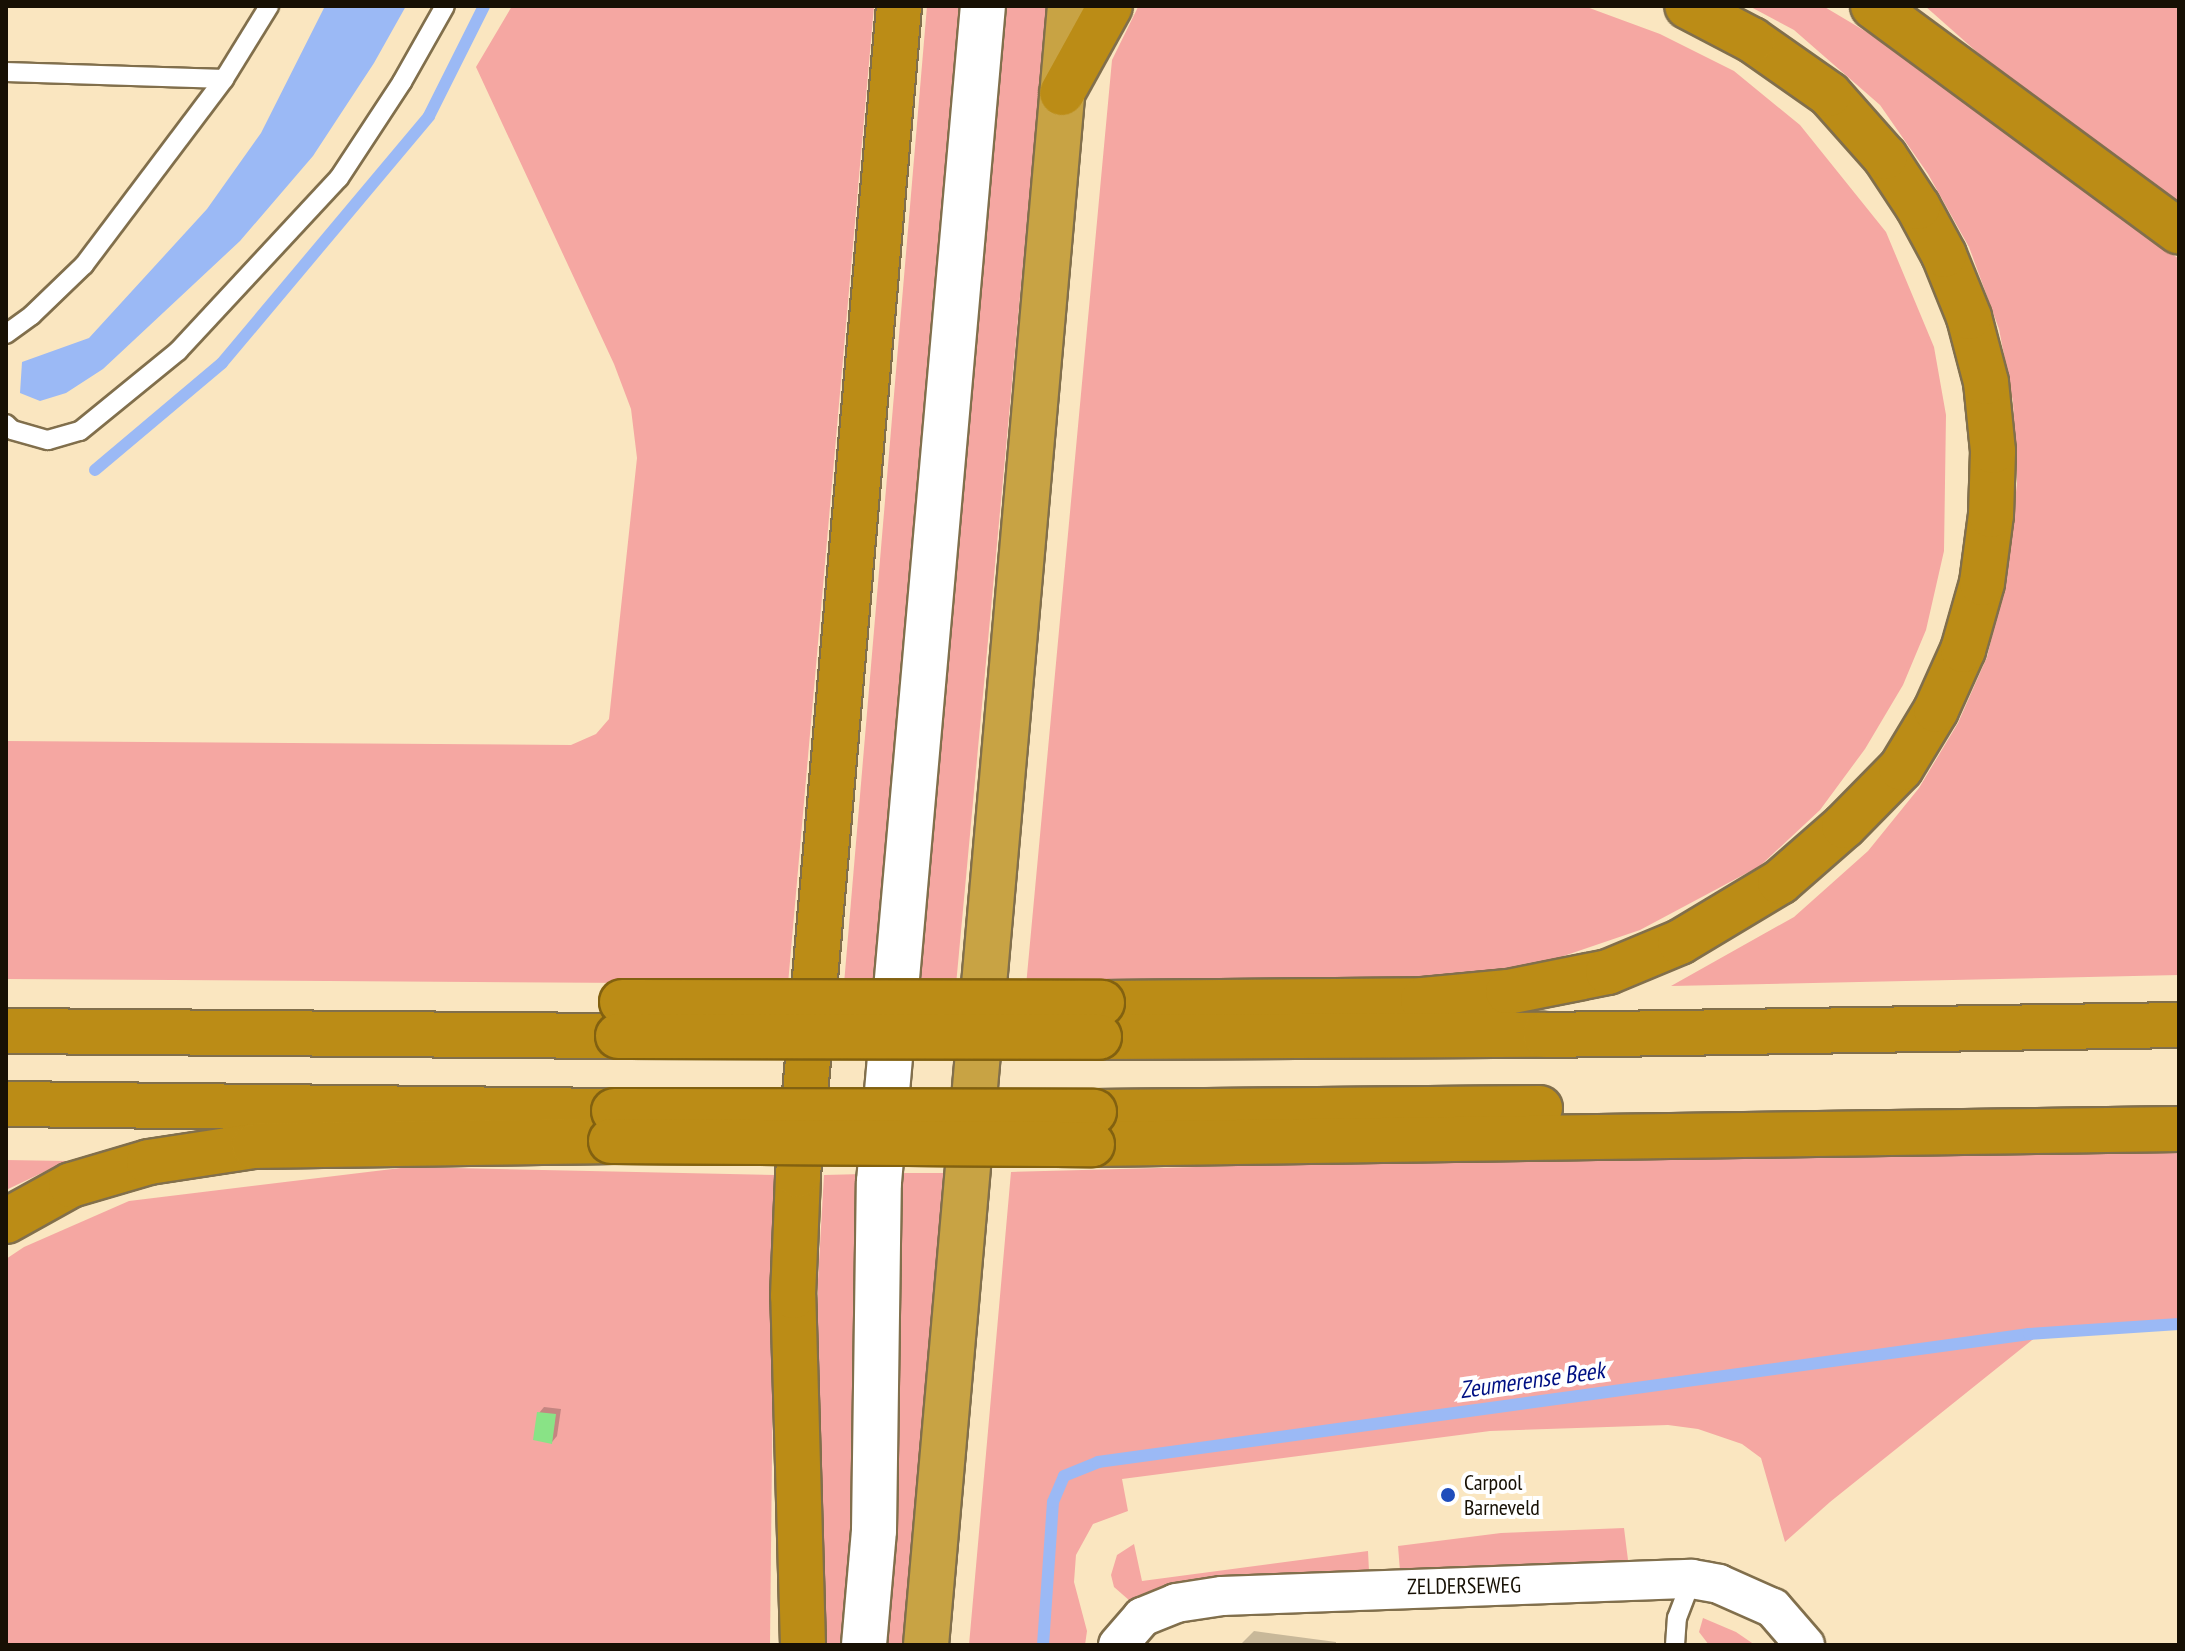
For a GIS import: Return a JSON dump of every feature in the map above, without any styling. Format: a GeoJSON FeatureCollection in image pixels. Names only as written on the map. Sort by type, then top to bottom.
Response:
{"type":"FeatureCollection","features":[{"type":"Feature","properties":{"kind":"highway"},"geometry":{"type":"LineString","coordinates":[[803,1645],[793,1296],[798,1175],[899,6]]}},
{"type":"Feature","properties":{"kind":"highway"},"geometry":{"type":"LineString","coordinates":[[926,1645],[1070,6]]}},
{"type":"Feature","properties":{"kind":"highway"},"geometry":{"type":"LineString","coordinates":[[1062,93],[1110,6]]}},
{"type":"Feature","properties":{"kind":"highway"},"geometry":{"type":"LineString","coordinates":[[1100,1020],[1508,992],[1608,972],[1715,923],[1780,882],[1844,826],[1901,768],[1936,710],[1963,650],[1979,597],[1991,515],[1993,451],[1986,382],[1969,317],[1918,207],[1885,157],[1829,94],[1752,40],[1687,6]]}},
{"type":"Feature","properties":{"kind":"highway"},"geometry":{"type":"LineString","coordinates":[[1873,6],[2179,232]]}},
{"type":"Feature","properties":{"kind":"highway"},"geometry":{"type":"LineString","coordinates":[[6,1031],[565,1035],[620,1019],[1100,1020],[1529,1035],[2179,1025]]}},
{"type":"Feature","properties":{"kind":"highway"},"geometry":{"type":"LineString","coordinates":[[1093,1128],[1761,1107],[2179,1099]]}},
{"type":"Feature","properties":{"kind":"highway"},"geometry":{"type":"LineString","coordinates":[[6,1104],[612,1126],[2179,1129]]}},
{"type":"Feature","properties":{"kind":"highway"},"geometry":{"type":"LineString","coordinates":[[6,1221],[71,1185],[149,1162],[254,1146],[612,1126]]}},
{"type":"Feature","properties":{"kind":"main road"},"geometry":{"type":"LineString","coordinates":[[864,1645],[874,1530],[879,1182],[983,6]]}},
{"type":"Feature","properties":{"kind":"street","name":"ZELDERSEWEG"},"geometry":{"type":"LineString","coordinates":[[1118,1645],[1142,1617],[1176,1603],[1222,1596],[1692,1579],[1719,1584],[1773,1608],[1805,1645]]}},
{"type":"Feature","properties":{"kind":"lane"},"geometry":{"type":"LineString","coordinates":[[6,334],[32,315],[84,265],[224,79],[269,6]]}},
{"type":"Feature","properties":{"kind":"lane"},"geometry":{"type":"LineString","coordinates":[[6,424],[12,430],[48,440],[80,431],[178,351],[339,178],[402,82],[445,6]]}},
{"type":"Feature","properties":{"kind":"lane"},"geometry":{"type":"LineString","coordinates":[[6,72],[224,79]]}},
{"type":"Feature","properties":{"kind":"lane"},"geometry":{"type":"LineString","coordinates":[[1675,1645],[1677,1618],[1692,1579]]}},
{"type":"Feature","properties":{"kind":"shaded area"},"geometry":{"type":"Polygon","coordinates":[[[512,6],[874,6],[788,984],[6,979],[6,741],[571,745],[596,734],[609,719],[637,458],[631,409],[614,364],[476,67],[512,6]]]}},
{"type":"Feature","properties":{"kind":"shaded area"},"geometry":{"type":"Polygon","coordinates":[[[927,6],[972,6],[884,984],[844,984],[927,6]]]}},
{"type":"Feature","properties":{"kind":"shaded area"},"geometry":{"type":"Polygon","coordinates":[[[995,6],[1047,6],[956,985],[917,985],[995,6]]]}},
{"type":"Feature","properties":{"kind":"shaded area"},"geometry":{"type":"Polygon","coordinates":[[[1584,6],[1660,34],[1734,71],[1800,125],[1886,232],[1934,347],[1946,415],[1944,551],[1926,630],[1903,685],[1865,749],[1820,810],[1760,866],[1640,930],[1546,962],[1487,988],[1026,986],[1112,60],[1138,7],[1584,6]]]}},
{"type":"Feature","properties":{"kind":"shaded area"},"geometry":{"type":"Polygon","coordinates":[[[1749,6],[1823,6],[1907,56],[2179,259],[2179,975],[1671,986],[1794,917],[1868,851],[1919,788],[1958,723],[1987,657],[2007,574],[2017,483],[2013,402],[1999,329],[1969,247],[1928,174],[1880,105],[1794,30],[1749,6]]]}},
{"type":"Feature","properties":{"kind":"shaded area"},"geometry":{"type":"Polygon","coordinates":[[[1925,6],[2179,6],[2179,209],[2030,99],[1925,6]]]}},
{"type":"Feature","properties":{"kind":"shaded area"},"geometry":{"type":"Polygon","coordinates":[[[2179,1141],[2179,1326],[2037,1336],[1830,1502],[1785,1542],[1761,1458],[1742,1444],[1698,1429],[1668,1425],[1490,1431],[1122,1479],[1128,1511],[1093,1524],[1076,1555],[1074,1582],[1087,1631],[1085,1645],[969,1645],[1011,1172],[2179,1141]]]}},
{"type":"Feature","properties":{"kind":"shaded area"},"geometry":{"type":"Polygon","coordinates":[[[6,1160],[67,1161],[6,1190],[6,1160]]]}},
{"type":"Feature","properties":{"kind":"shaded area"},"geometry":{"type":"Polygon","coordinates":[[[409,1167],[775,1175],[770,1645],[6,1645],[6,1259],[24,1247],[129,1201],[409,1167]]]}},
{"type":"Feature","properties":{"kind":"shaded area"},"geometry":{"type":"Polygon","coordinates":[[[903,1173],[945,1173],[902,1645],[874,1645],[891,1311],[903,1173]]]}},
{"type":"Feature","properties":{"kind":"shaded area"},"geometry":{"type":"Polygon","coordinates":[[[863,1174],[849,1645],[827,1645],[816,1418],[818,1280],[824,1175],[863,1174]]]}},
{"type":"Feature","properties":{"kind":"shaded area"},"geometry":{"type":"Polygon","coordinates":[[[1624,1528],[1628,1560],[1400,1571],[1398,1546],[1501,1533],[1624,1528]]]}},
{"type":"Feature","properties":{"kind":"shaded area"},"geometry":{"type":"Polygon","coordinates":[[[1134,1544],[1142,1581],[1368,1551],[1369,1571],[1212,1577],[1160,1588],[1130,1601],[1114,1587],[1111,1575],[1117,1555],[1134,1544]]]}},
{"type":"Feature","properties":{"kind":"shaded area"},"geometry":{"type":"Polygon","coordinates":[[[1703,1618],[1736,1632],[1755,1645],[1709,1645],[1699,1632],[1703,1618]]]}},
{"type":"Feature","properties":{"kind":"water"},"geometry":{"type":"Polygon","coordinates":[[[325,6],[406,6],[374,63],[313,156],[240,241],[103,369],[66,393],[40,401],[20,393],[22,362],[89,338],[207,209],[261,133],[325,6]]]}},
{"type":"Feature","properties":{"kind":"building"},"geometry":{"type":"Polygon","coordinates":[[[537,1412],[556,1414],[552,1444],[533,1440],[537,1412]]]}},
{"type":"Feature","properties":{"kind":"waterway"},"geometry":{"type":"LineString","coordinates":[[95,470],[222,363],[429,116],[484,6]]}},
{"type":"Feature","properties":{"kind":"waterway","name":"Zeumerense Beek"},"geometry":{"type":"LineString","coordinates":[[1043,1645],[1053,1502],[1064,1476],[1098,1462],[2029,1334],[2179,1324]]}},
{"type":"Feature","properties":{"kind":"place","name":"Carpool Barneveld"},"geometry":{"type":"Point","coordinates":[1448,1495]}}]}
